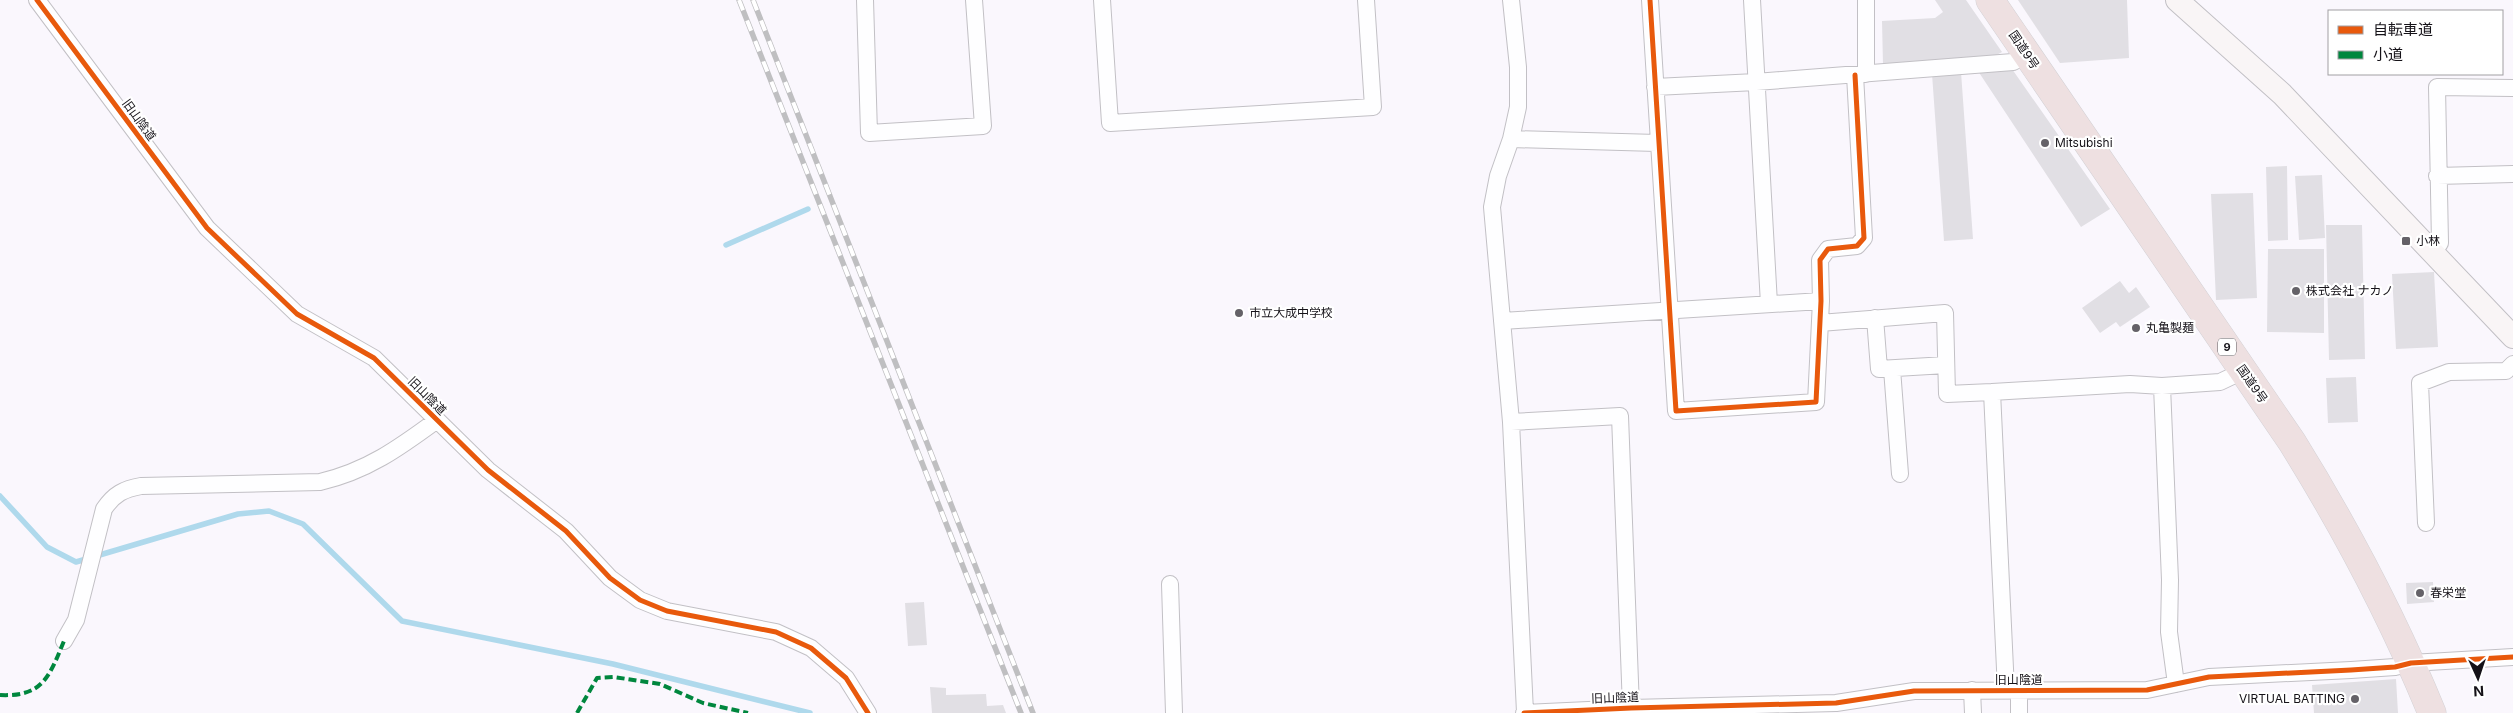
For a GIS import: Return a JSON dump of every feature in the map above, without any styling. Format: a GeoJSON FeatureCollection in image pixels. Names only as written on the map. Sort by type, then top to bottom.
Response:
{"type":"FeatureCollection","features":[{"type":"Feature","properties":{"kind":"highway","name":"国道9号"},"geometry":{"type":"LineString","coordinates":[[1990,0],[2292,442],[2332,507],[2411,663],[2432,713]]}},
{"type":"Feature","properties":{"kind":"street","name":"旧山陰道"},"geometry":{"type":"LineString","coordinates":[[36,0],[207,228],[296,314],[374,358],[488,470],[566,531],[610,578],[640,600],[667,611],[776,632],[811,648],[846,678],[868,713]]}},
{"type":"Feature","properties":{"kind":"street"},"geometry":{"type":"LineString","coordinates":[[865,0],[869,133],[983,126],[974,0]]}},
{"type":"Feature","properties":{"kind":"street"},"geometry":{"type":"LineString","coordinates":[[1102,0],[1110,123],[1373,107],[1366,0]]}},
{"type":"Feature","properties":{"kind":"street"},"geometry":{"type":"LineString","coordinates":[[1511,0],[1518,67],[1518,107],[1511,139],[1498,176],[1492,207],[1511,422],[1525,713]]}},
{"type":"Feature","properties":{"kind":"street"},"geometry":{"type":"LineString","coordinates":[[1650,0],[1657,143],[1676,412],[1816,402],[1821,301],[1820,260],[1828,249],[1857,246],[1864,238],[1860,74],[1866,0]]}},
{"type":"Feature","properties":{"kind":"street"},"geometry":{"type":"LineString","coordinates":[[1752,0],[1769,304]]}},
{"type":"Feature","properties":{"kind":"street"},"geometry":{"type":"LineString","coordinates":[[2188,3],[2282,94],[2513,337]]}},
{"type":"Feature","properties":{"kind":"street"},"geometry":{"type":"LineString","coordinates":[[1655,87],[1756,82],[2013,62],[2027,55]]}},
{"type":"Feature","properties":{"kind":"street"},"geometry":{"type":"LineString","coordinates":[[2433,253],[2440,243],[2437,176],[2438,87],[2513,88]]}},
{"type":"Feature","properties":{"kind":"street"},"geometry":{"type":"LineString","coordinates":[[1511,139],[1657,143]]}},
{"type":"Feature","properties":{"kind":"street"},"geometry":{"type":"LineString","coordinates":[[2437,176],[2513,174]]}},
{"type":"Feature","properties":{"kind":"street"},"geometry":{"type":"LineString","coordinates":[[1502,321],[1821,301]]}},
{"type":"Feature","properties":{"kind":"street"},"geometry":{"type":"LineString","coordinates":[[1820,323],[1945,313],[1947,394],[2130,384],[2162,386],[2220,382],[2243,371]]}},
{"type":"Feature","properties":{"kind":"street"},"geometry":{"type":"LineString","coordinates":[[1875,318],[1879,369],[1946,365]]}},
{"type":"Feature","properties":{"kind":"street"},"geometry":{"type":"LineString","coordinates":[[2426,523],[2420,384],[2449,372],[2506,371],[2513,364]]}},
{"type":"Feature","properties":{"kind":"street"},"geometry":{"type":"LineString","coordinates":[[1892,369],[1900,474]]}},
{"type":"Feature","properties":{"kind":"street"},"geometry":{"type":"LineString","coordinates":[[2162,386],[2170,580],[2169,632],[2176,684]]}},
{"type":"Feature","properties":{"kind":"street"},"geometry":{"type":"LineString","coordinates":[[1992,392],[2013,690],[2019,713]]}},
{"type":"Feature","properties":{"kind":"street"},"geometry":{"type":"LineString","coordinates":[[1511,422],[1620,416],[1631,708]]}},
{"type":"Feature","properties":{"kind":"street"},"geometry":{"type":"LineString","coordinates":[[64,641],[76,620],[104,509],[113,496],[129,488],[141,486],[320,482],[346,476],[388,456],[437,420]]}},
{"type":"Feature","properties":{"kind":"street"},"geometry":{"type":"LineString","coordinates":[[1170,584],[1174,713]]}},
{"type":"Feature","properties":{"kind":"street","name":"旧山陰道"},"geometry":{"type":"LineString","coordinates":[[1525,713],[1631,708],[1836,703],[1914,692],[1972,690],[2147,690],[2209,677],[2395,667],[2411,663],[2513,657]]}},
{"type":"Feature","properties":{"kind":"street"},"geometry":{"type":"LineString","coordinates":[[1972,690],[1972,713]]}},
{"type":"Feature","properties":{"kind":"building"},"geometry":{"type":"Polygon","coordinates":[[[1935,0],[1966,0],[2002,52],[1993,57],[1883,65],[1882,21],[1935,18],[1943,12],[1935,0]]]}},
{"type":"Feature","properties":{"kind":"building"},"geometry":{"type":"Polygon","coordinates":[[[2018,0],[2127,0],[2129,58],[2060,63],[2018,0]]]}},
{"type":"Feature","properties":{"kind":"building"},"geometry":{"type":"Polygon","coordinates":[[[2012,69],[2110,209],[2081,227],[1978,71],[2012,69]]]}},
{"type":"Feature","properties":{"kind":"building"},"geometry":{"type":"Polygon","coordinates":[[[1961,72],[1973,239],[1944,241],[1932,74],[1961,72]]]}},
{"type":"Feature","properties":{"kind":"building"},"geometry":{"type":"Polygon","coordinates":[[[2287,166],[2288,240],[2268,241],[2266,167],[2287,166]]]}},
{"type":"Feature","properties":{"kind":"building"},"geometry":{"type":"Polygon","coordinates":[[[2322,175],[2325,238],[2299,240],[2295,176],[2322,175]]]}},
{"type":"Feature","properties":{"kind":"building"},"geometry":{"type":"Polygon","coordinates":[[[2253,193],[2257,298],[2216,300],[2211,194],[2253,193]]]}},
{"type":"Feature","properties":{"kind":"building"},"geometry":{"type":"Polygon","coordinates":[[[2326,225],[2362,225],[2365,359],[2329,360],[2326,225]]]}},
{"type":"Feature","properties":{"kind":"building","name":"株式会社 ナカノ"},"geometry":{"type":"Polygon","coordinates":[[[2268,249],[2324,249],[2324,333],[2267,332],[2268,249]]]}},
{"type":"Feature","properties":{"kind":"building"},"geometry":{"type":"Polygon","coordinates":[[[2434,272],[2438,347],[2396,349],[2392,274],[2434,272]]]}},
{"type":"Feature","properties":{"kind":"building"},"geometry":{"type":"Polygon","coordinates":[[[2120,281],[2129,293],[2136,287],[2150,307],[2120,327],[2116,322],[2100,333],[2082,308],[2120,281]]]}},
{"type":"Feature","properties":{"kind":"building"},"geometry":{"type":"Polygon","coordinates":[[[2356,377],[2358,422],[2328,423],[2326,378],[2356,377]]]}},
{"type":"Feature","properties":{"kind":"building","name":"春栄堂"},"geometry":{"type":"Polygon","coordinates":[[[2433,582],[2434,602],[2407,604],[2406,583],[2433,582]]]}},
{"type":"Feature","properties":{"kind":"building"},"geometry":{"type":"Polygon","coordinates":[[[924,602],[927,645],[908,646],[905,603],[924,602]]]}},
{"type":"Feature","properties":{"kind":"building","name":"VIRTUAL BATTING"},"geometry":{"type":"Polygon","coordinates":[[[2396,679],[2398,713],[2314,713],[2312,685],[2396,679]]]}},
{"type":"Feature","properties":{"kind":"building"},"geometry":{"type":"Polygon","coordinates":[[[930,687],[946,688],[946,695],[986,694],[987,706],[1003,705],[1006,713],[932,713],[930,687]]]}},
{"type":"Feature","properties":{"kind":"waterway"},"geometry":{"type":"LineString","coordinates":[[726,245],[808,209]]}},
{"type":"Feature","properties":{"kind":"waterway"},"geometry":{"type":"LineString","coordinates":[[0,496],[47,547],[76,562],[238,514],[269,511],[303,524],[402,621],[613,664],[810,713]]}},
{"type":"Feature","properties":{"kind":"railway"},"geometry":{"type":"LineString","coordinates":[[739,0],[1021,713]]}},
{"type":"Feature","properties":{"kind":"railway"},"geometry":{"type":"LineString","coordinates":[[753,0],[1033,713]]}},
{"type":"Feature","properties":{"kind":"marked path"},"geometry":{"type":"LineString","coordinates":[[0,695],[14,695],[35,688],[42,682],[54,665],[64,641]]}},
{"type":"Feature","properties":{"kind":"marked path"},"geometry":{"type":"LineString","coordinates":[[577,713],[597,678],[614,677],[660,684],[703,703],[748,713]]}},
{"type":"Feature","properties":{"kind":"cycle path"},"geometry":{"type":"LineString","coordinates":[[37,0],[207,228],[297,314],[374,358],[488,470],[566,531],[610,578],[640,600],[667,611],[776,632],[811,648],[846,678],[868,713]]}},
{"type":"Feature","properties":{"kind":"cycle path"},"geometry":{"type":"LineString","coordinates":[[1650,0],[1676,411],[1816,402],[1821,301],[1820,260],[1828,249],[1857,246],[1864,238],[1855,75]]}},
{"type":"Feature","properties":{"kind":"cycle path"},"geometry":{"type":"LineString","coordinates":[[1524,713],[1631,708],[1836,703],[1914,691],[2147,690],[2209,677],[2351,670],[2395,667],[2411,663],[2513,657]]}},
{"type":"Feature","properties":{"kind":"place","name":"Mitsubishi"},"geometry":{"type":"Point","coordinates":[2045,143]}},
{"type":"Feature","properties":{"kind":"place","name":"小林"},"geometry":{"type":"Point","coordinates":[2406,241]}},
{"type":"Feature","properties":{"kind":"place","name":"株式会社 ナカノ"},"geometry":{"type":"Point","coordinates":[2296,291]}},
{"type":"Feature","properties":{"kind":"place","name":"市立大成中学校"},"geometry":{"type":"Point","coordinates":[1239,313]}},
{"type":"Feature","properties":{"kind":"place","name":"丸亀製麺"},"geometry":{"type":"Point","coordinates":[2136,328]}},
{"type":"Feature","properties":{"kind":"place","name":"春栄堂"},"geometry":{"type":"Point","coordinates":[2420,593]}},
{"type":"Feature","properties":{"kind":"place","name":"VIRTUAL BATTING"},"geometry":{"type":"Point","coordinates":[2355,699]}}]}
